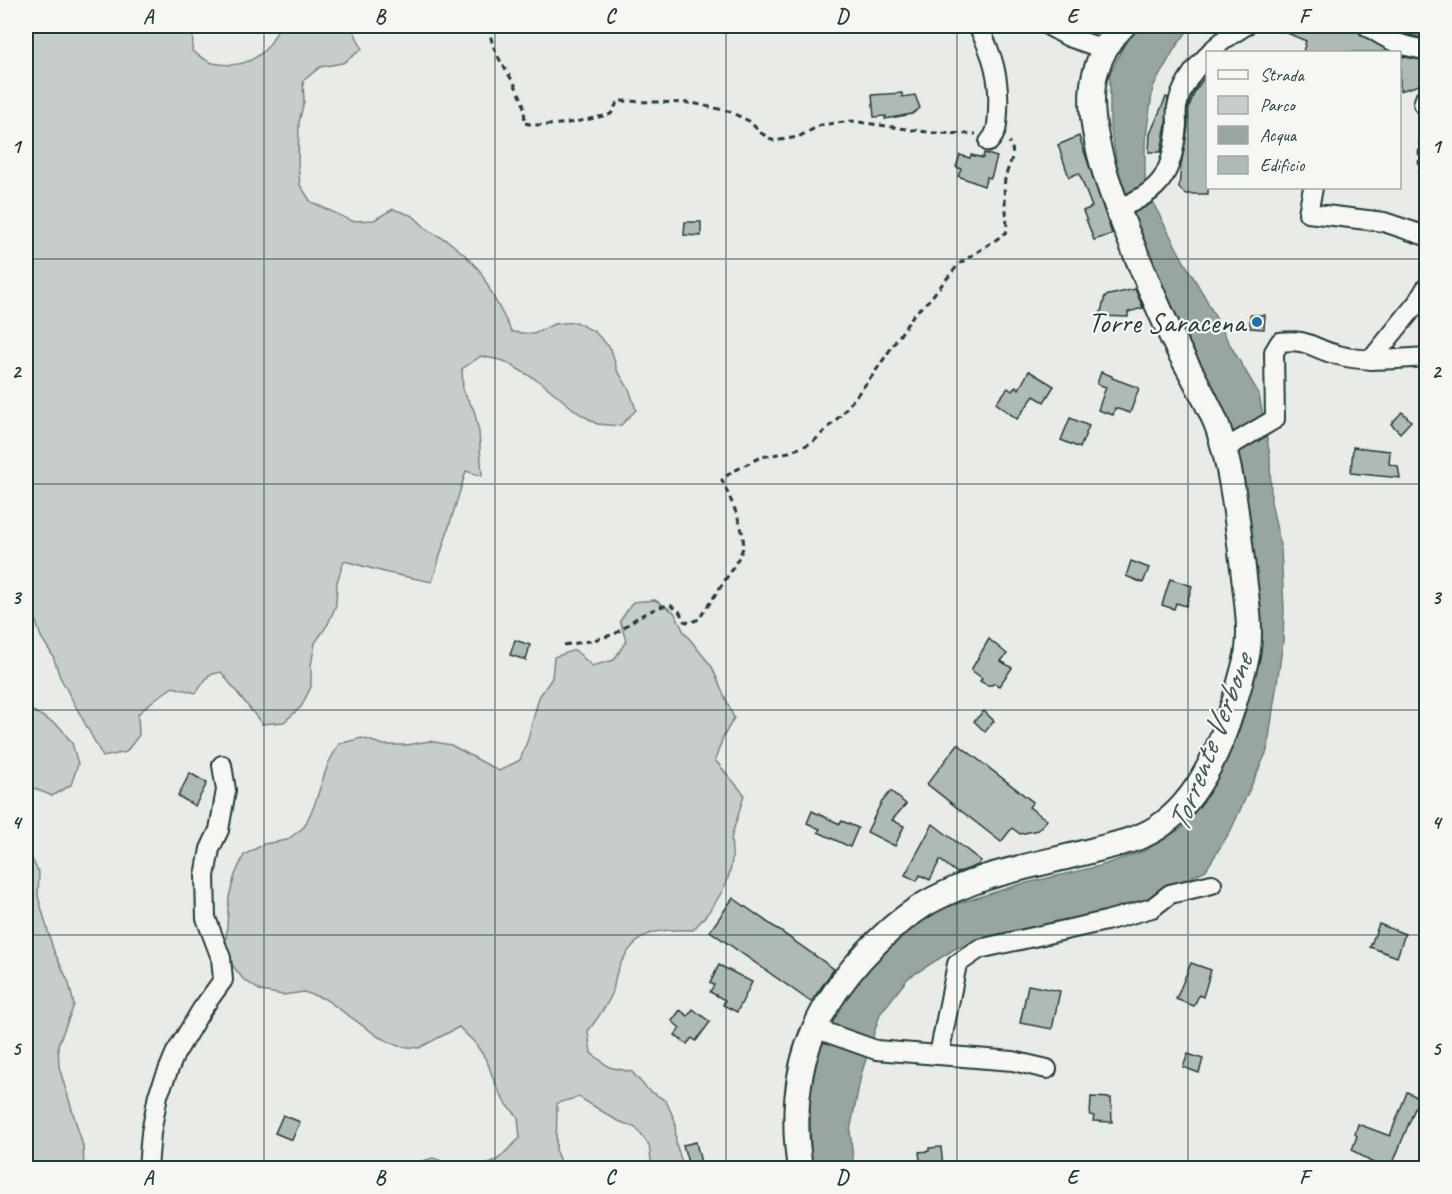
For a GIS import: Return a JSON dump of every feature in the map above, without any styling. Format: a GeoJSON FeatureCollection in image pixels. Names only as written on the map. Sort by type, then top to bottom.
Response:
{"type":"FeatureCollection","features":[{"type":"Feature","properties":{"kind":"main road"},"geometry":{"type":"LineString","coordinates":[[800,1168],[796,1119],[797,1095],[806,1057],[835,994],[863,957],[896,925],[924,904],[985,878],[1138,838],[1163,824],[1185,804],[1200,782],[1226,731],[1247,656],[1248,622],[1228,448],[1166,324],[1099,148],[1093,114],[1094,77],[1104,49],[1123,26]]}},
{"type":"Feature","properties":{"kind":"street"},"geometry":{"type":"LineString","coordinates":[[978,26],[985,39],[999,81],[993,137]]}},
{"type":"Feature","properties":{"kind":"street"},"geometry":{"type":"LineString","coordinates":[[1049,26],[1070,37],[1104,49]]}},
{"type":"Feature","properties":{"kind":"street"},"geometry":{"type":"LineString","coordinates":[[1212,51],[1245,26]]}},
{"type":"Feature","properties":{"kind":"street"},"geometry":{"type":"LineString","coordinates":[[1374,28],[1402,46],[1426,50]]}},
{"type":"Feature","properties":{"kind":"street"},"geometry":{"type":"LineString","coordinates":[[1121,207],[1160,184],[1166,175],[1171,161],[1178,106],[1189,78],[1206,58]]}},
{"type":"Feature","properties":{"kind":"street"},"geometry":{"type":"LineString","coordinates":[[1313,189],[1308,213],[1384,222],[1424,235]]}},
{"type":"Feature","properties":{"kind":"street"},"geometry":{"type":"LineString","coordinates":[[1371,360],[1417,303],[1426,288]]}},
{"type":"Feature","properties":{"kind":"street"},"geometry":{"type":"LineString","coordinates":[[1228,448],[1275,419],[1274,352],[1280,342],[1297,340],[1338,355],[1371,360],[1426,357]]}},
{"type":"Feature","properties":{"kind":"street"},"geometry":{"type":"LineString","coordinates":[[148,1168],[150,1133],[158,1095],[175,1054],[202,1009],[223,980],[221,958],[206,918],[204,876],[210,849],[219,830],[226,790],[222,765]]}},
{"type":"Feature","properties":{"kind":"street"},"geometry":{"type":"LineString","coordinates":[[939,1055],[957,964],[979,949],[1106,921],[1152,908],[1170,894],[1212,884]]}},
{"type":"Feature","properties":{"kind":"street"},"geometry":{"type":"LineString","coordinates":[[818,1030],[876,1050],[1013,1060],[1047,1069]]}},
{"type":"Feature","properties":{"kind":"path"},"geometry":{"type":"LineString","coordinates":[[490,26],[489,33],[501,63],[523,101],[525,123],[534,126],[584,122],[611,114],[618,101],[692,103],[728,111],[749,122],[774,141],[798,137],[821,126],[852,122],[934,133],[993,137],[1012,145],[1013,155],[1006,173],[1004,187],[1008,220],[1006,233],[959,264],[914,314],[873,375],[840,416],[812,443],[789,452],[761,457],[730,473],[722,480],[737,517],[743,547],[699,619],[690,623],[684,621],[678,611],[670,605],[638,617],[615,634],[564,645]]}},
{"type":"Feature","properties":{"kind":"path"},"geometry":{"type":"LineString","coordinates":[[1424,235],[1419,157],[1425,100]]}},
{"type":"Feature","properties":{"kind":"green space"},"geometry":{"type":"Polygon","coordinates":[[[26,26],[194,26],[192,51],[210,62],[225,65],[245,62],[262,53],[279,26],[353,26],[362,49],[343,63],[320,67],[303,81],[304,101],[299,122],[298,164],[300,185],[311,202],[352,221],[374,220],[393,209],[413,216],[429,231],[448,241],[480,271],[512,332],[534,334],[554,324],[576,322],[595,332],[611,349],[617,370],[629,389],[636,410],[620,426],[597,424],[577,412],[542,383],[504,361],[481,356],[462,369],[463,391],[474,410],[479,432],[482,476],[466,471],[432,582],[344,561],[337,582],[336,605],[328,624],[315,643],[311,665],[311,687],[301,707],[284,722],[262,724],[221,672],[209,675],[196,693],[173,687],[155,699],[138,714],[139,735],[126,752],[103,757],[60,677],[53,656],[41,637],[26,591],[26,26]]]}},
{"type":"Feature","properties":{"kind":"green space"},"geometry":{"type":"Polygon","coordinates":[[[655,600],[674,612],[684,632],[712,667],[734,718],[723,737],[715,760],[744,794],[731,838],[731,868],[724,888],[713,906],[693,930],[656,932],[639,940],[632,947],[618,969],[609,1001],[588,1031],[591,1053],[609,1067],[632,1072],[647,1089],[666,1101],[675,1121],[676,1144],[684,1168],[652,1168],[649,1145],[636,1128],[616,1120],[579,1097],[557,1103],[556,1152],[563,1168],[396,1168],[433,1158],[453,1165],[475,1167],[497,1160],[520,1138],[518,1117],[504,1101],[487,1061],[475,1043],[459,1027],[419,1048],[398,1046],[379,1037],[325,999],[304,992],[283,995],[261,991],[243,979],[230,962],[226,941],[229,897],[244,855],[264,844],[287,840],[304,827],[314,806],[328,764],[339,744],[362,738],[384,745],[407,745],[429,741],[451,745],[499,771],[520,760],[539,697],[552,678],[554,657],[575,650],[592,666],[614,660],[626,641],[620,621],[633,602],[655,600]]]}},
{"type":"Feature","properties":{"kind":"green space"},"geometry":{"type":"Polygon","coordinates":[[[26,707],[59,726],[72,743],[78,764],[71,785],[52,796],[31,787],[26,789],[26,707]]]}},
{"type":"Feature","properties":{"kind":"green space"},"geometry":{"type":"Polygon","coordinates":[[[26,848],[39,873],[38,896],[53,949],[69,983],[74,1005],[58,1045],[59,1067],[83,1146],[84,1168],[26,1168],[26,848]]]}},
{"type":"Feature","properties":{"kind":"water"},"geometry":{"type":"Polygon","coordinates":[[[1139,26],[1191,26],[1175,48],[1153,87],[1145,143],[1145,184],[1183,260],[1259,394],[1270,456],[1271,502],[1281,549],[1284,610],[1283,642],[1267,751],[1231,830],[1206,870],[1127,910],[956,948],[908,978],[880,1014],[861,1075],[850,1131],[854,1168],[811,1168],[810,1090],[821,1042],[840,1006],[894,942],[934,911],[1018,885],[1100,866],[1144,851],[1182,828],[1199,807],[1216,776],[1247,700],[1230,434],[1212,386],[1184,332],[1131,216],[1122,192],[1110,125],[1110,73],[1129,36],[1139,26]]]}},
{"type":"Feature","properties":{"kind":"building"},"geometry":{"type":"Polygon","coordinates":[[[1271,26],[1356,26],[1361,35],[1389,51],[1303,51],[1306,41],[1271,26]]]}},
{"type":"Feature","properties":{"kind":"building"},"geometry":{"type":"Polygon","coordinates":[[[1387,26],[1426,26],[1426,39],[1406,34],[1387,26]]]}},
{"type":"Feature","properties":{"kind":"building"},"geometry":{"type":"Polygon","coordinates":[[[1401,56],[1426,61],[1426,83],[1401,91],[1401,56]]]}},
{"type":"Feature","properties":{"kind":"building"},"geometry":{"type":"Polygon","coordinates":[[[1206,75],[1206,189],[1208,189],[1208,194],[1185,194],[1179,188],[1188,126],[1188,109],[1195,91],[1206,75]]]}},
{"type":"Feature","properties":{"kind":"building"},"geometry":{"type":"Polygon","coordinates":[[[902,93],[902,97],[915,95],[920,108],[912,114],[885,119],[886,116],[874,117],[872,95],[902,93]]]}},
{"type":"Feature","properties":{"kind":"building"},"geometry":{"type":"Polygon","coordinates":[[[1166,97],[1168,98],[1166,124],[1161,152],[1149,152],[1150,134],[1166,97]]]}},
{"type":"Feature","properties":{"kind":"building"},"geometry":{"type":"Polygon","coordinates":[[[1079,136],[1112,234],[1094,240],[1083,211],[1092,207],[1079,173],[1069,177],[1058,145],[1079,136]]]}},
{"type":"Feature","properties":{"kind":"building"},"geometry":{"type":"Polygon","coordinates":[[[984,153],[997,157],[991,178],[987,177],[984,186],[958,176],[961,169],[956,167],[960,155],[983,158],[984,153]]]}},
{"type":"Feature","properties":{"kind":"building"},"geometry":{"type":"Polygon","coordinates":[[[685,222],[701,222],[701,236],[684,235],[685,222]]]}},
{"type":"Feature","properties":{"kind":"building"},"geometry":{"type":"Polygon","coordinates":[[[1135,289],[1143,308],[1128,312],[1128,317],[1100,316],[1105,296],[1135,289]]]}},
{"type":"Feature","properties":{"kind":"building","name":"Torre Saracena"},"geometry":{"type":"Polygon","coordinates":[[[1250,315],[1265,315],[1264,329],[1250,328],[1250,315]]]}},
{"type":"Feature","properties":{"kind":"building"},"geometry":{"type":"Polygon","coordinates":[[[1029,371],[1054,386],[1044,402],[1034,396],[1017,419],[996,403],[1008,388],[1012,391],[1016,386],[1019,389],[1029,371]]]}},
{"type":"Feature","properties":{"kind":"building"},"geometry":{"type":"Polygon","coordinates":[[[1101,372],[1139,388],[1130,413],[1115,408],[1113,415],[1098,410],[1106,387],[1097,384],[1101,372]]]}},
{"type":"Feature","properties":{"kind":"building"},"geometry":{"type":"Polygon","coordinates":[[[1402,412],[1411,421],[1400,433],[1391,424],[1402,412]]]}},
{"type":"Feature","properties":{"kind":"building"},"geometry":{"type":"Polygon","coordinates":[[[1070,418],[1089,426],[1080,448],[1061,440],[1070,418]]]}},
{"type":"Feature","properties":{"kind":"building"},"geometry":{"type":"Polygon","coordinates":[[[1353,447],[1390,451],[1389,464],[1398,466],[1400,478],[1351,473],[1353,447]]]}},
{"type":"Feature","properties":{"kind":"building"},"geometry":{"type":"Polygon","coordinates":[[[1131,561],[1149,568],[1143,583],[1126,576],[1131,561]]]}},
{"type":"Feature","properties":{"kind":"building"},"geometry":{"type":"Polygon","coordinates":[[[1170,579],[1192,586],[1186,606],[1176,603],[1174,609],[1162,605],[1170,579]]]}},
{"type":"Feature","properties":{"kind":"building"},"geometry":{"type":"Polygon","coordinates":[[[989,639],[1007,654],[1001,661],[1012,668],[999,686],[994,683],[987,685],[980,681],[982,678],[971,670],[989,639]]]}},
{"type":"Feature","properties":{"kind":"building"},"geometry":{"type":"Polygon","coordinates":[[[515,640],[530,645],[526,660],[510,655],[515,640]]]}},
{"type":"Feature","properties":{"kind":"building"},"geometry":{"type":"Polygon","coordinates":[[[984,711],[994,721],[985,732],[974,721],[984,711]]]}},
{"type":"Feature","properties":{"kind":"building"},"geometry":{"type":"Polygon","coordinates":[[[958,744],[1033,802],[1029,807],[1047,820],[1038,830],[1020,834],[1012,828],[1001,842],[927,784],[958,744]]]}},
{"type":"Feature","properties":{"kind":"building"},"geometry":{"type":"Polygon","coordinates":[[[190,773],[207,783],[195,806],[178,796],[190,773]]]}},
{"type":"Feature","properties":{"kind":"building"},"geometry":{"type":"Polygon","coordinates":[[[891,791],[906,804],[892,820],[904,826],[895,846],[867,832],[881,803],[891,791]]]}},
{"type":"Feature","properties":{"kind":"building"},"geometry":{"type":"Polygon","coordinates":[[[812,811],[840,824],[842,821],[858,828],[850,847],[818,832],[820,829],[807,823],[812,811]]]}},
{"type":"Feature","properties":{"kind":"building"},"geometry":{"type":"Polygon","coordinates":[[[933,824],[981,861],[978,865],[957,873],[940,860],[930,880],[920,875],[917,881],[905,875],[933,824]]]}},
{"type":"Feature","properties":{"kind":"building"},"geometry":{"type":"Polygon","coordinates":[[[733,898],[834,969],[811,1002],[710,931],[733,898]]]}},
{"type":"Feature","properties":{"kind":"building"},"geometry":{"type":"Polygon","coordinates":[[[1379,924],[1405,934],[1397,957],[1370,947],[1379,924]]]}},
{"type":"Feature","properties":{"kind":"building"},"geometry":{"type":"Polygon","coordinates":[[[1191,963],[1211,970],[1203,997],[1199,995],[1194,1006],[1176,999],[1191,963]]]}},
{"type":"Feature","properties":{"kind":"building"},"geometry":{"type":"Polygon","coordinates":[[[719,965],[752,982],[737,1012],[723,1005],[725,1000],[710,992],[714,985],[710,983],[719,965]]]}},
{"type":"Feature","properties":{"kind":"building"},"geometry":{"type":"Polygon","coordinates":[[[1028,985],[1060,991],[1052,1029],[1020,1023],[1028,985]]]}},
{"type":"Feature","properties":{"kind":"building"},"geometry":{"type":"Polygon","coordinates":[[[693,1009],[710,1022],[696,1041],[692,1038],[687,1044],[675,1035],[680,1028],[672,1021],[680,1010],[688,1016],[693,1009]]]}},
{"type":"Feature","properties":{"kind":"building"},"geometry":{"type":"Polygon","coordinates":[[[1188,1054],[1203,1059],[1199,1073],[1183,1067],[1188,1054]]]}},
{"type":"Feature","properties":{"kind":"building"},"geometry":{"type":"Polygon","coordinates":[[[1407,1092],[1419,1098],[1391,1168],[1371,1162],[1352,1150],[1358,1124],[1390,1136],[1407,1092]]]}},
{"type":"Feature","properties":{"kind":"building"},"geometry":{"type":"Polygon","coordinates":[[[1091,1097],[1111,1098],[1112,1122],[1093,1121],[1094,1116],[1090,1115],[1091,1097]]]}},
{"type":"Feature","properties":{"kind":"building"},"geometry":{"type":"Polygon","coordinates":[[[283,1115],[300,1122],[292,1140],[275,1133],[283,1115]]]}},
{"type":"Feature","properties":{"kind":"building"},"geometry":{"type":"Polygon","coordinates":[[[696,1142],[701,1163],[689,1166],[683,1145],[696,1142]]]}},
{"type":"Feature","properties":{"kind":"building"},"geometry":{"type":"Polygon","coordinates":[[[941,1147],[943,1168],[921,1168],[919,1152],[941,1147]]]}},
{"type":"Feature","properties":{"kind":"place","name":"Torre Saracena"},"geometry":{"type":"Point","coordinates":[1257,322]}},
{"type":"Feature","properties":{"kind":"water label","name":"Torrente Verbone"},"geometry":{"type":"Point","coordinates":[1210,743]}}]}
